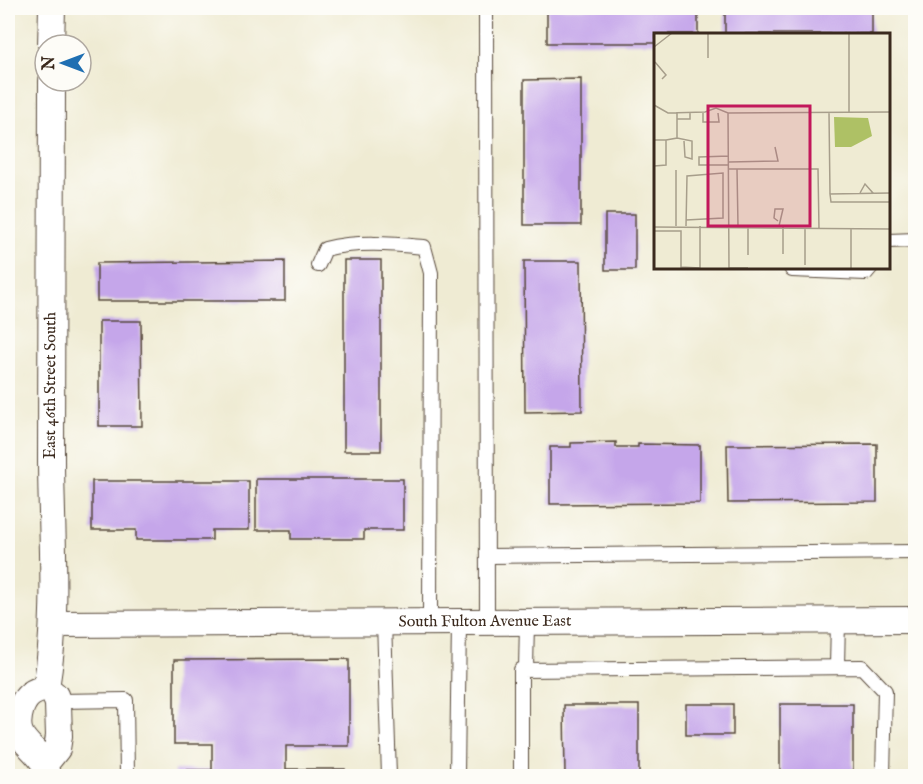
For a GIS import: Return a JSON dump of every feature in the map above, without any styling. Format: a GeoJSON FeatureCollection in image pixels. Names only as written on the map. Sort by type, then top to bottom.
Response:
{"type":"FeatureCollection","features":[{"type":"Feature","properties":{"kind":"street"},"geometry":{"type":"LineString","coordinates":[[51,33],[52,8]]}},
{"type":"Feature","properties":{"kind":"street","name":"East 46th Street South"},"geometry":{"type":"LineString","coordinates":[[51,695],[34,691],[26,698],[18,721],[27,746],[46,770],[57,749],[59,736],[51,695],[53,624],[52,93]]}},
{"type":"Feature","properties":{"kind":"street","name":"South Fulton Avenue East"},"geometry":{"type":"LineString","coordinates":[[53,624],[915,620]]}},
{"type":"Feature","properties":{"kind":"lane"},"geometry":{"type":"LineString","coordinates":[[486,8],[487,622]]}},
{"type":"Feature","properties":{"kind":"lane"},"geometry":{"type":"LineString","coordinates":[[890,241],[915,240]]}},
{"type":"Feature","properties":{"kind":"lane"},"geometry":{"type":"LineString","coordinates":[[318,265],[325,249],[339,246],[358,244],[424,247],[431,273],[430,622]]}},
{"type":"Feature","properties":{"kind":"lane"},"geometry":{"type":"LineString","coordinates":[[792,268],[792,270],[866,273],[870,268]]}},
{"type":"Feature","properties":{"kind":"lane"},"geometry":{"type":"LineString","coordinates":[[487,556],[915,552]]}},
{"type":"Feature","properties":{"kind":"lane"},"geometry":{"type":"LineString","coordinates":[[837,668],[838,620]]}},
{"type":"Feature","properties":{"kind":"lane"},"geometry":{"type":"LineString","coordinates":[[384,622],[389,777]]}},
{"type":"Feature","properties":{"kind":"lane"},"geometry":{"type":"LineString","coordinates":[[457,777],[459,622]]}},
{"type":"Feature","properties":{"kind":"lane"},"geometry":{"type":"LineString","coordinates":[[526,669],[527,622]]}},
{"type":"Feature","properties":{"kind":"lane"},"geometry":{"type":"LineString","coordinates":[[520,777],[521,670],[862,667],[885,691],[883,777]]}},
{"type":"Feature","properties":{"kind":"lane"},"geometry":{"type":"LineString","coordinates":[[51,695],[126,700],[127,777]]}},
{"type":"Feature","properties":{"kind":"building"},"geometry":{"type":"Polygon","coordinates":[[[547,8],[698,8],[698,33],[654,33],[654,43],[547,43],[547,8]]]}},
{"type":"Feature","properties":{"kind":"building"},"geometry":{"type":"Polygon","coordinates":[[[725,8],[872,8],[872,33],[725,33],[725,8]]]}},
{"type":"Feature","properties":{"kind":"building"},"geometry":{"type":"Polygon","coordinates":[[[581,79],[581,225],[524,225],[524,80],[581,79]]]}},
{"type":"Feature","properties":{"kind":"building"},"geometry":{"type":"Polygon","coordinates":[[[605,214],[635,214],[635,270],[605,270],[605,214]]]}},
{"type":"Feature","properties":{"kind":"building"},"geometry":{"type":"Polygon","coordinates":[[[344,260],[381,260],[381,451],[344,451],[344,260]]]}},
{"type":"Feature","properties":{"kind":"building"},"geometry":{"type":"Polygon","coordinates":[[[285,261],[285,301],[97,301],[97,263],[285,261]]]}},
{"type":"Feature","properties":{"kind":"building"},"geometry":{"type":"Polygon","coordinates":[[[524,261],[581,261],[582,411],[525,412],[524,261]]]}},
{"type":"Feature","properties":{"kind":"building"},"geometry":{"type":"Polygon","coordinates":[[[99,321],[141,321],[142,426],[99,426],[99,321]]]}},
{"type":"Feature","properties":{"kind":"building"},"geometry":{"type":"Polygon","coordinates":[[[616,442],[616,447],[638,447],[638,444],[700,445],[700,503],[550,504],[550,447],[571,447],[571,443],[616,442]]]}},
{"type":"Feature","properties":{"kind":"building"},"geometry":{"type":"Polygon","coordinates":[[[877,444],[877,502],[728,503],[727,445],[877,444]]]}},
{"type":"Feature","properties":{"kind":"building"},"geometry":{"type":"Polygon","coordinates":[[[256,479],[403,479],[403,530],[364,530],[364,539],[291,539],[291,530],[256,530],[256,479]]]}},
{"type":"Feature","properties":{"kind":"building"},"geometry":{"type":"Polygon","coordinates":[[[92,481],[249,481],[249,530],[212,530],[212,540],[136,540],[136,530],[92,530],[92,481]]]}},
{"type":"Feature","properties":{"kind":"building"},"geometry":{"type":"Polygon","coordinates":[[[349,659],[349,746],[286,746],[286,769],[345,769],[345,776],[174,776],[174,770],[212,770],[212,744],[174,744],[174,660],[349,659]]]}},
{"type":"Feature","properties":{"kind":"building"},"geometry":{"type":"Polygon","coordinates":[[[686,704],[733,704],[733,735],[686,735],[686,704]]]}},
{"type":"Feature","properties":{"kind":"building"},"geometry":{"type":"Polygon","coordinates":[[[780,704],[853,704],[853,776],[780,776],[780,704]]]}},
{"type":"Feature","properties":{"kind":"building"},"geometry":{"type":"Polygon","coordinates":[[[564,705],[639,705],[639,776],[565,776],[564,705]]]}}]}
